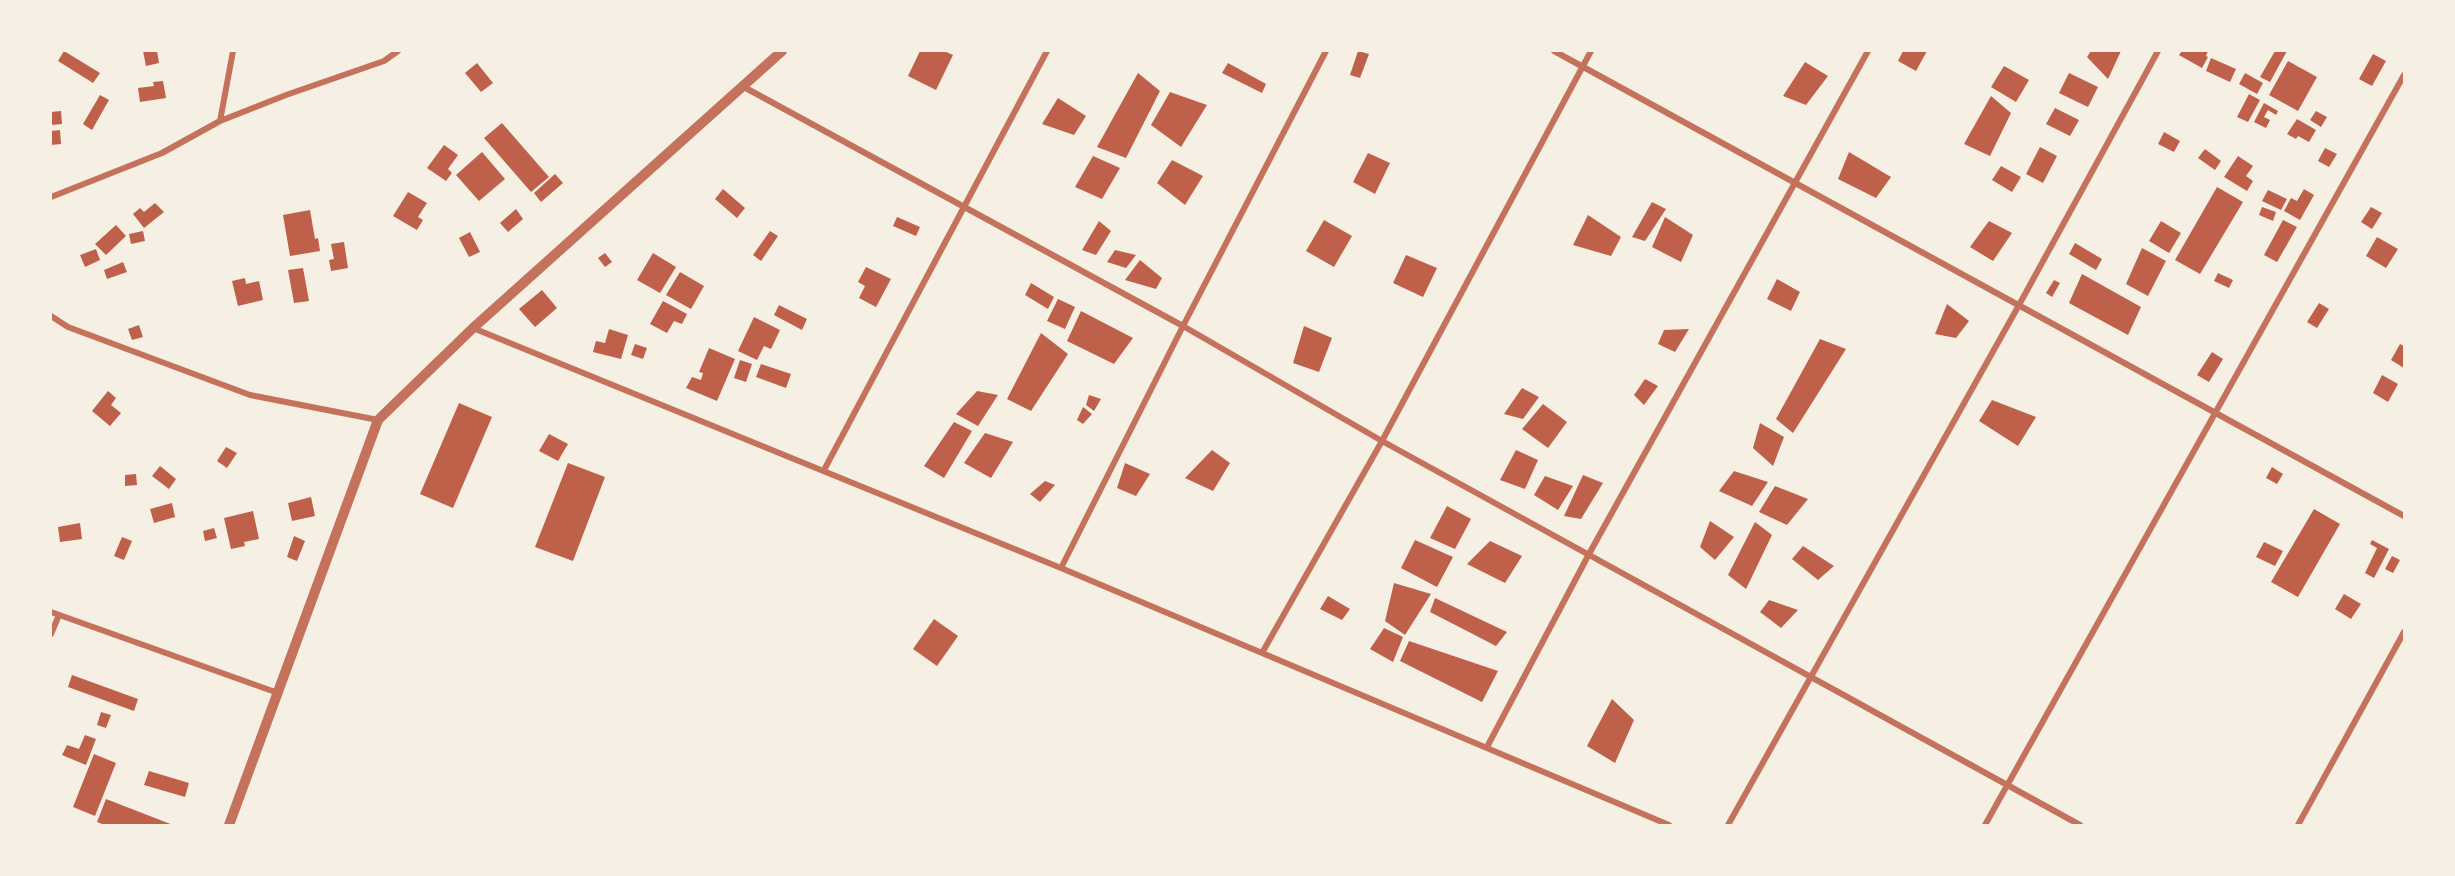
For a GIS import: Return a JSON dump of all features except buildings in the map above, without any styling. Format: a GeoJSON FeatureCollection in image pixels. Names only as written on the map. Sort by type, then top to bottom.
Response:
{"type":"FeatureCollection","features":[{"type":"Feature","properties":{"kind":"street"},"geometry":{"type":"LineString","coordinates":[[220,121],[233,51]]}},
{"type":"Feature","properties":{"kind":"street"},"geometry":{"type":"LineString","coordinates":[[51,197],[162,153],[220,121],[384,61],[398,51]]}},
{"type":"Feature","properties":{"kind":"street"},"geometry":{"type":"LineString","coordinates":[[229,825],[378,420],[473,328],[782,51]]}},
{"type":"Feature","properties":{"kind":"street"},"geometry":{"type":"LineString","coordinates":[[824,470],[1047,51]]}},
{"type":"Feature","properties":{"kind":"street"},"geometry":{"type":"LineString","coordinates":[[1061,568],[1183,326],[1326,51]]}},
{"type":"Feature","properties":{"kind":"street"},"geometry":{"type":"LineString","coordinates":[[1554,51],[2404,516]]}},
{"type":"Feature","properties":{"kind":"street"},"geometry":{"type":"LineString","coordinates":[[1262,653],[1382,441],[1591,51]]}},
{"type":"Feature","properties":{"kind":"street"},"geometry":{"type":"LineString","coordinates":[[1487,747],[1588,554],[1868,51]]}},
{"type":"Feature","properties":{"kind":"street"},"geometry":{"type":"LineString","coordinates":[[1728,825],[2019,305],[2158,51]]}},
{"type":"Feature","properties":{"kind":"street"},"geometry":{"type":"LineString","coordinates":[[1985,825],[2404,75]]}},
{"type":"Feature","properties":{"kind":"street"},"geometry":{"type":"LineString","coordinates":[[742,86],[962,208],[1183,326],[1382,441],[2080,825]]}},
{"type":"Feature","properties":{"kind":"street"},"geometry":{"type":"LineString","coordinates":[[51,316],[69,327],[250,395],[378,420]]}},
{"type":"Feature","properties":{"kind":"street"},"geometry":{"type":"LineString","coordinates":[[473,328],[1061,568],[1670,825]]}},
{"type":"Feature","properties":{"kind":"street"},"geometry":{"type":"LineString","coordinates":[[51,612],[279,693]]}},
{"type":"Feature","properties":{"kind":"street"},"geometry":{"type":"LineString","coordinates":[[51,634],[59,615]]}},
{"type":"Feature","properties":{"kind":"street"},"geometry":{"type":"LineString","coordinates":[[2298,825],[2404,632]]}}]}
